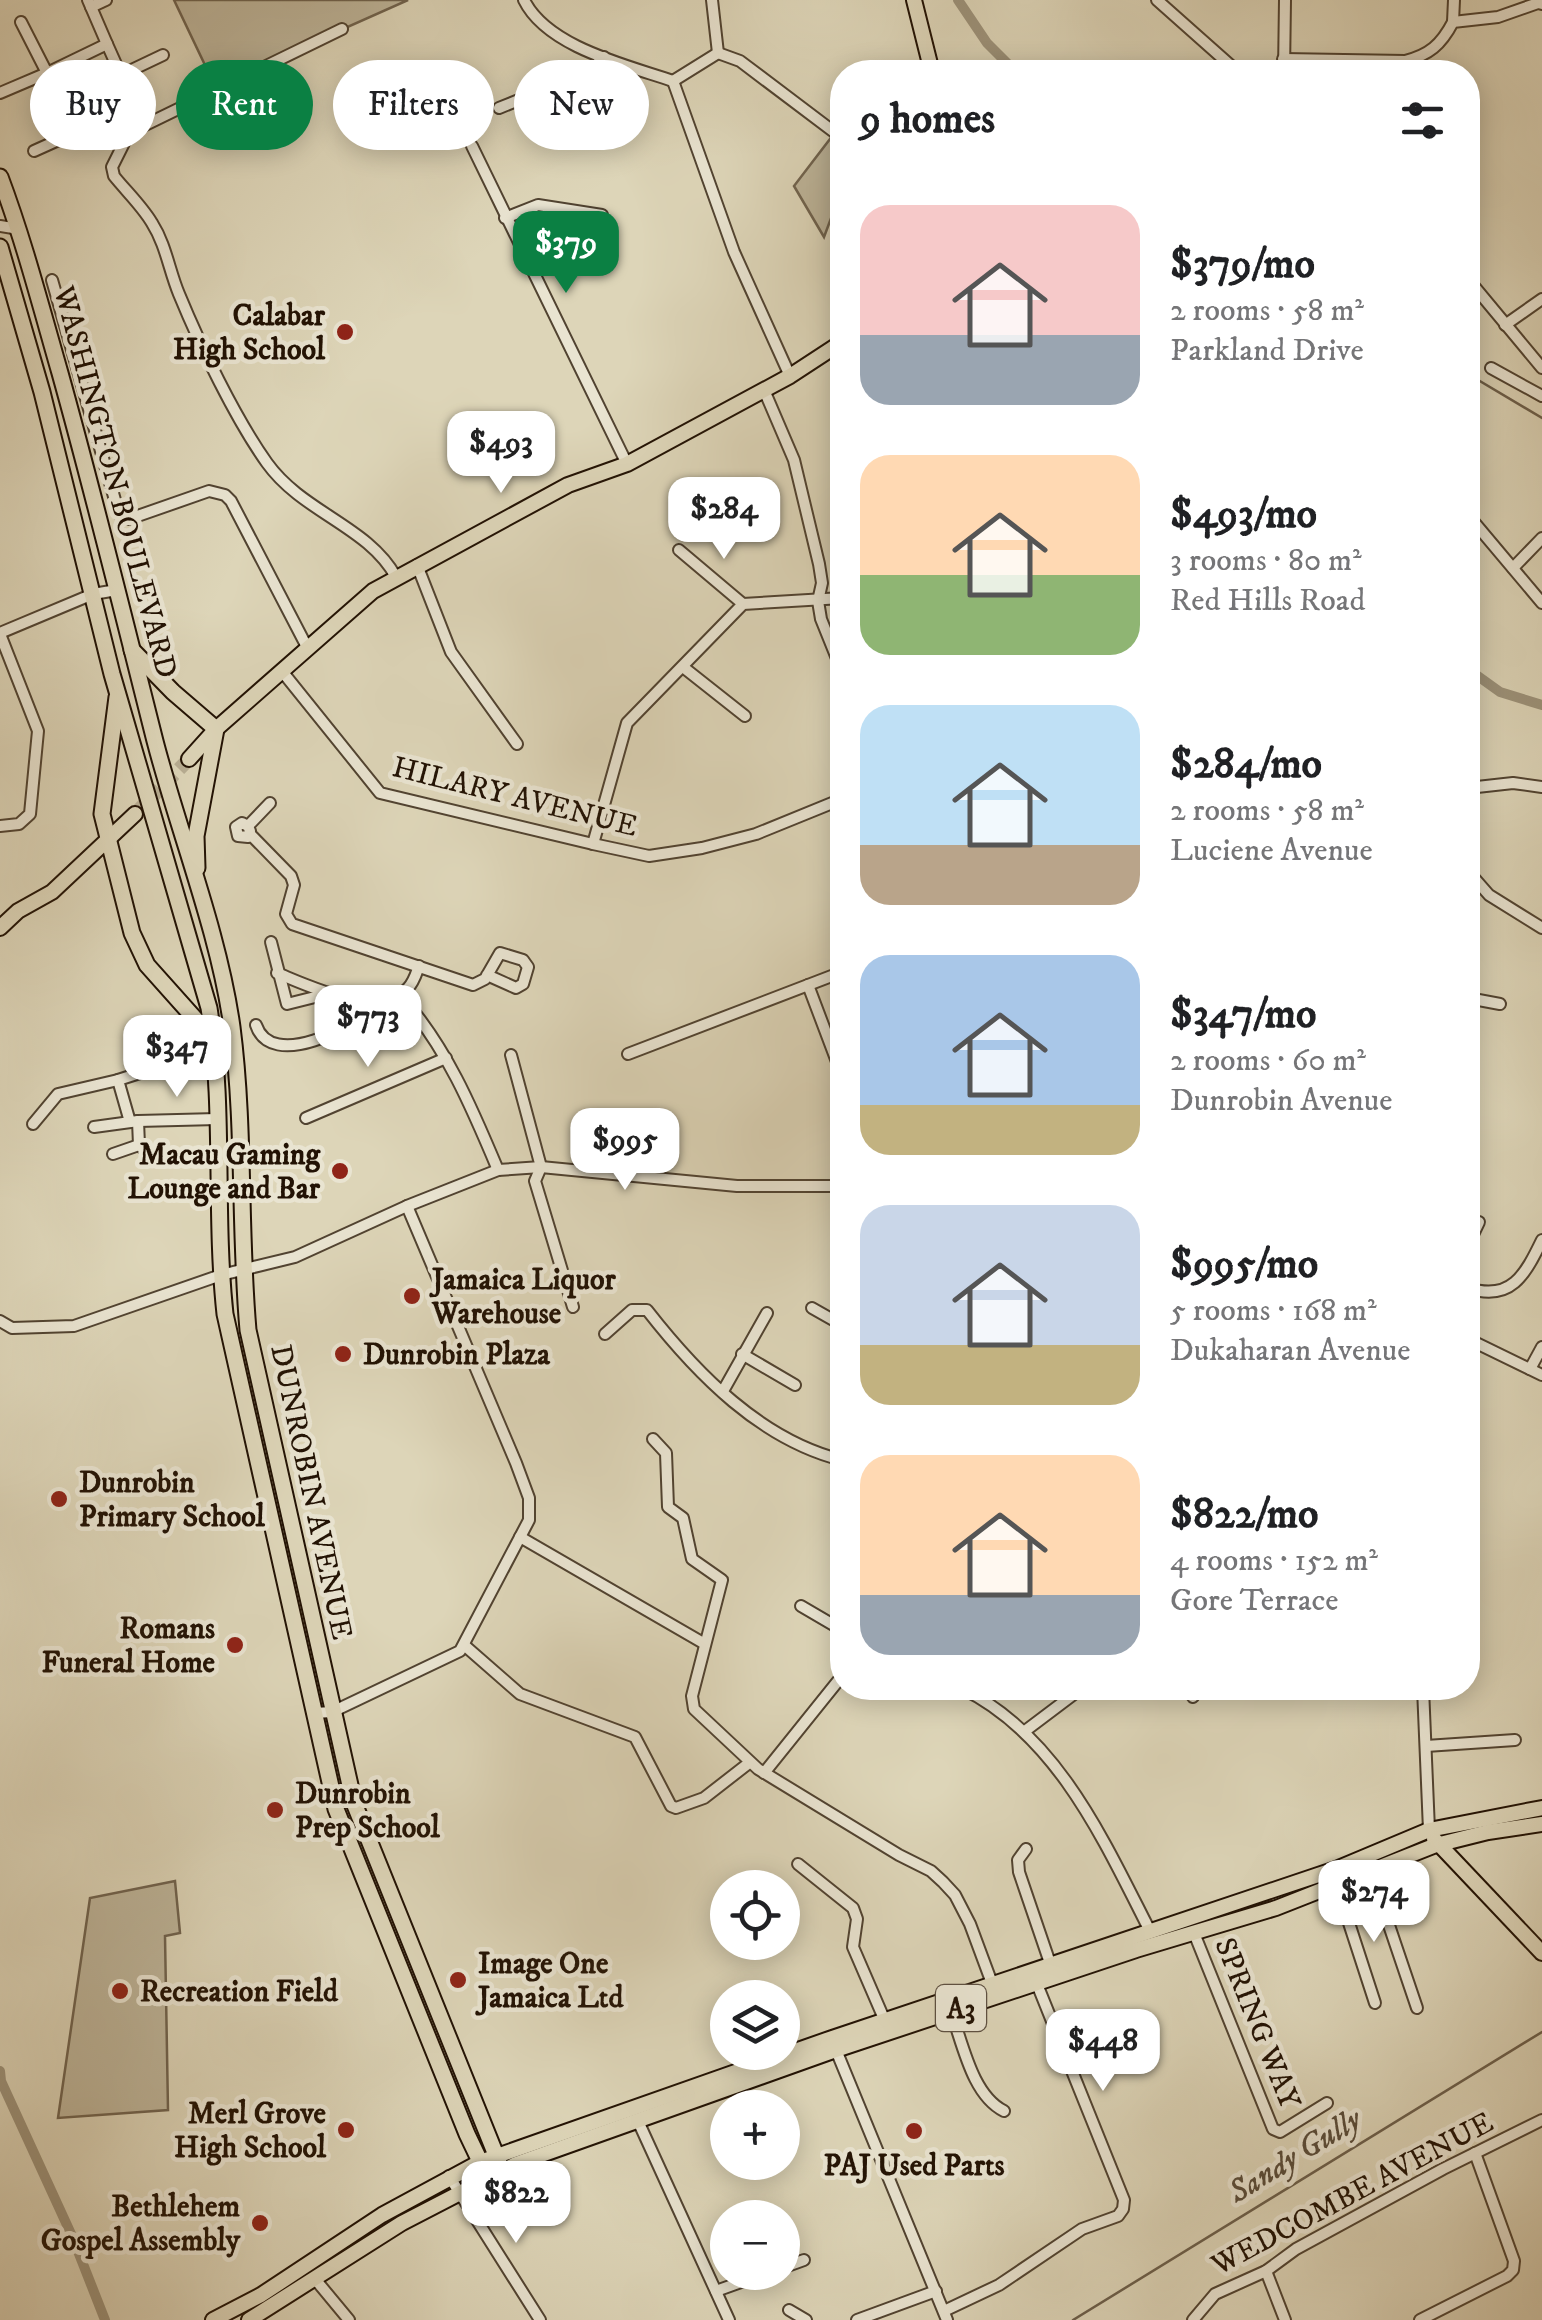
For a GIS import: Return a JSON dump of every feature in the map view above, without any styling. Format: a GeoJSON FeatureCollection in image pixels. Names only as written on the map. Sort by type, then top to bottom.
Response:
{"type":"FeatureCollection","features":[{"type":"Feature","properties":{"kind":"highway","name":"WASHINGTON BOULEVARD"},"geometry":{"type":"LineString","coordinates":[[0,177],[20,229],[172,802]]}},
{"type":"Feature","properties":{"kind":"highway","name":"WASHINGTON BOULEVARD"},"geometry":{"type":"LineString","coordinates":[[0,247],[153,815]]}},
{"type":"Feature","properties":{"kind":"highway"},"geometry":{"type":"LineString","coordinates":[[132,649],[216,729],[196,836],[200,897]]}},
{"type":"Feature","properties":{"kind":"highway"},"geometry":{"type":"LineString","coordinates":[[118,692],[102,814],[132,933],[148,964],[214,1040]]}},
{"type":"Feature","properties":{"kind":"highway","name":"DUNROBIN AVENUE"},"geometry":{"type":"LineString","coordinates":[[172,802],[231,1023],[238,1086],[248,1330],[332,1712],[354,1803],[491,2166]]}},
{"type":"Feature","properties":{"kind":"highway","name":"DUNROBIN AVENUE"},"geometry":{"type":"LineString","coordinates":[[153,815],[214,1040],[221,1276],[236,1368],[336,1809],[491,2166]]}},
{"type":"Feature","properties":{"kind":"main road"},"geometry":{"type":"LineString","coordinates":[[914,0],[929,60]]}},
{"type":"Feature","properties":{"kind":"main road"},"geometry":{"type":"LineString","coordinates":[[189,759],[216,729],[307,647],[396,577],[568,485],[627,464],[790,376],[830,350]]}},
{"type":"Feature","properties":{"kind":"main road"},"geometry":{"type":"LineString","coordinates":[[0,928],[18,911],[52,892],[135,814]]}},
{"type":"Feature","properties":{"kind":"main road","name":"A3"},"geometry":{"type":"LineString","coordinates":[[249,2320],[402,2222],[458,2192],[491,2166],[884,2021],[1336,1869],[1429,1830],[1542,1808]]}},
{"type":"Feature","properties":{"kind":"main road","name":"A3"},"geometry":{"type":"LineString","coordinates":[[214,2320],[261,2295],[449,2176],[638,2121],[836,2050],[1276,1908],[1436,1845],[1542,1824]]}},
{"type":"Feature","properties":{"kind":"main road"},"geometry":{"type":"LineString","coordinates":[[1429,1830],[1436,1845],[1542,1953]]}},
{"type":"Feature","properties":{"kind":"street"},"geometry":{"type":"LineString","coordinates":[[106,0],[89,4],[114,60]]}},
{"type":"Feature","properties":{"kind":"street"},"geometry":{"type":"LineString","coordinates":[[524,0],[531,15],[547,30],[604,57],[673,81]]}},
{"type":"Feature","properties":{"kind":"street"},"geometry":{"type":"LineString","coordinates":[[712,0],[718,53]]}},
{"type":"Feature","properties":{"kind":"street"},"geometry":{"type":"LineString","coordinates":[[1158,0],[1225,60]]}},
{"type":"Feature","properties":{"kind":"street"},"geometry":{"type":"LineString","coordinates":[[1285,0],[1283,59],[1344,60]]}},
{"type":"Feature","properties":{"kind":"street"},"geometry":{"type":"LineString","coordinates":[[1408,60],[1437,47],[1453,22],[1454,0]]}},
{"type":"Feature","properties":{"kind":"street"},"geometry":{"type":"LineString","coordinates":[[1453,22],[1498,17],[1539,2]]}},
{"type":"Feature","properties":{"kind":"street"},"geometry":{"type":"LineString","coordinates":[[22,22],[41,60]]}},
{"type":"Feature","properties":{"kind":"street"},"geometry":{"type":"LineString","coordinates":[[342,29],[138,129],[127,137],[112,166],[114,176],[159,236],[186,308],[250,438],[269,466],[306,504],[380,552],[396,577]]}},
{"type":"Feature","properties":{"kind":"street"},"geometry":{"type":"LineString","coordinates":[[74,60],[107,44]]}},
{"type":"Feature","properties":{"kind":"street"},"geometry":{"type":"LineString","coordinates":[[673,81],[718,53]]}},
{"type":"Feature","properties":{"kind":"street"},"geometry":{"type":"LineString","coordinates":[[718,53],[740,61],[830,129]]}},
{"type":"Feature","properties":{"kind":"street"},"geometry":{"type":"LineString","coordinates":[[152,60],[163,55]]}},
{"type":"Feature","properties":{"kind":"street"},"geometry":{"type":"LineString","coordinates":[[499,108],[580,80],[604,57]]}},
{"type":"Feature","properties":{"kind":"street"},"geometry":{"type":"LineString","coordinates":[[0,93],[30,80]]}},
{"type":"Feature","properties":{"kind":"street"},"geometry":{"type":"LineString","coordinates":[[673,81],[734,252],[790,376]]}},
{"type":"Feature","properties":{"kind":"street"},"geometry":{"type":"LineString","coordinates":[[474,150],[627,464]]}},
{"type":"Feature","properties":{"kind":"street"},"geometry":{"type":"LineString","coordinates":[[506,218],[538,204],[602,215]]}},
{"type":"Feature","properties":{"kind":"street"},"geometry":{"type":"LineString","coordinates":[[0,226],[20,229]]}},
{"type":"Feature","properties":{"kind":"street"},"geometry":{"type":"LineString","coordinates":[[52,280],[122,517],[129,519],[209,491],[225,495],[232,501],[307,647]]}},
{"type":"Feature","properties":{"kind":"street"},"geometry":{"type":"LineString","coordinates":[[1480,294],[1542,368]]}},
{"type":"Feature","properties":{"kind":"street"},"geometry":{"type":"LineString","coordinates":[[1505,325],[1542,299]]}},
{"type":"Feature","properties":{"kind":"street"},"geometry":{"type":"LineString","coordinates":[[1491,368],[1541,394]]}},
{"type":"Feature","properties":{"kind":"street"},"geometry":{"type":"LineString","coordinates":[[764,390],[794,460],[820,564],[822,583],[818,601],[830,641]]}},
{"type":"Feature","properties":{"kind":"street"},"geometry":{"type":"LineString","coordinates":[[1480,529],[1542,603]]}},
{"type":"Feature","properties":{"kind":"street"},"geometry":{"type":"LineString","coordinates":[[1512,568],[1542,538]]}},
{"type":"Feature","properties":{"kind":"street"},"geometry":{"type":"LineString","coordinates":[[679,550],[743,604],[830,600]]}},
{"type":"Feature","properties":{"kind":"street"},"geometry":{"type":"LineString","coordinates":[[417,565],[451,652],[518,744]]}},
{"type":"Feature","properties":{"kind":"street"},"geometry":{"type":"LineString","coordinates":[[0,826],[19,824],[30,814],[38,730],[0,634],[94,594],[117,590]]}},
{"type":"Feature","properties":{"kind":"street"},"geometry":{"type":"LineString","coordinates":[[594,844],[627,722],[743,604]]}},
{"type":"Feature","properties":{"kind":"street"},"geometry":{"type":"LineString","coordinates":[[684,667],[745,716]]}},
{"type":"Feature","properties":{"kind":"street","name":"HILARY AVENUE"},"geometry":{"type":"LineString","coordinates":[[281,670],[380,793],[649,856],[756,834],[830,804]]}},
{"type":"Feature","properties":{"kind":"street"},"geometry":{"type":"LineString","coordinates":[[1480,787],[1542,787]]}},
{"type":"Feature","properties":{"kind":"street"},"geometry":{"type":"LineString","coordinates":[[270,803],[249,830],[293,881],[286,914],[289,922],[473,985],[483,983],[487,975]]}},
{"type":"Feature","properties":{"kind":"street"},"geometry":{"type":"LineString","coordinates":[[1480,885],[1489,895],[1542,928]]}},
{"type":"Feature","properties":{"kind":"street"},"geometry":{"type":"LineString","coordinates":[[271,942],[287,1004],[328,994]]}},
{"type":"Feature","properties":{"kind":"street"},"geometry":{"type":"LineString","coordinates":[[277,973],[328,994],[375,1002],[400,995],[414,982],[419,966]]}},
{"type":"Feature","properties":{"kind":"street"},"geometry":{"type":"LineString","coordinates":[[628,1054],[830,977]]}},
{"type":"Feature","properties":{"kind":"street"},"geometry":{"type":"LineString","coordinates":[[808,985],[830,1044]]}},
{"type":"Feature","properties":{"kind":"street"},"geometry":{"type":"LineString","coordinates":[[400,995],[446,1058],[498,1170]]}},
{"type":"Feature","properties":{"kind":"street"},"geometry":{"type":"LineString","coordinates":[[1480,1000],[1500,1004]]}},
{"type":"Feature","properties":{"kind":"street"},"geometry":{"type":"LineString","coordinates":[[256,1024],[259,1034],[270,1045],[290,1046],[354,1024],[375,1002]]}},
{"type":"Feature","properties":{"kind":"street"},"geometry":{"type":"LineString","coordinates":[[511,1055],[542,1167],[535,1182],[572,1307]]}},
{"type":"Feature","properties":{"kind":"street"},"geometry":{"type":"LineString","coordinates":[[306,1118],[446,1058]]}},
{"type":"Feature","properties":{"kind":"street"},"geometry":{"type":"LineString","coordinates":[[32,1124],[58,1094],[143,1072]]}},
{"type":"Feature","properties":{"kind":"street"},"geometry":{"type":"LineString","coordinates":[[118,1080],[139,1145],[157,1160]]}},
{"type":"Feature","properties":{"kind":"street"},"geometry":{"type":"LineString","coordinates":[[94,1127],[134,1121],[217,1119]]}},
{"type":"Feature","properties":{"kind":"street"},"geometry":{"type":"LineString","coordinates":[[114,1154],[139,1145]]}},
{"type":"Feature","properties":{"kind":"street"},"geometry":{"type":"LineString","coordinates":[[0,1322],[12,1328],[74,1326],[221,1276],[295,1257],[406,1206],[498,1170],[542,1167],[737,1186],[830,1186]]}},
{"type":"Feature","properties":{"kind":"street"},"geometry":{"type":"LineString","coordinates":[[314,1713],[332,1712],[454,1656],[464,1645],[529,1520],[529,1498],[480,1372],[406,1206]]}},
{"type":"Feature","properties":{"kind":"street"},"geometry":{"type":"LineString","coordinates":[[1480,1291],[1493,1294],[1510,1288],[1542,1240]]}},
{"type":"Feature","properties":{"kind":"street"},"geometry":{"type":"LineString","coordinates":[[812,1308],[830,1318]]}},
{"type":"Feature","properties":{"kind":"street"},"geometry":{"type":"LineString","coordinates":[[604,1334],[632,1310],[647,1310],[691,1363],[767,1428],[809,1452],[830,1457]]}},
{"type":"Feature","properties":{"kind":"street"},"geometry":{"type":"LineString","coordinates":[[724,1391],[767,1313]]}},
{"type":"Feature","properties":{"kind":"street"},"geometry":{"type":"LineString","coordinates":[[1480,1345],[1542,1375]]}},
{"type":"Feature","properties":{"kind":"street"},"geometry":{"type":"LineString","coordinates":[[1530,1369],[1542,1347]]}},
{"type":"Feature","properties":{"kind":"street"},"geometry":{"type":"LineString","coordinates":[[742,1354],[794,1385]]}},
{"type":"Feature","properties":{"kind":"street"},"geometry":{"type":"LineString","coordinates":[[653,1439],[666,1453],[668,1507],[683,1518],[692,1559],[722,1580],[692,1696],[694,1709],[764,1773],[944,1882],[970,1924],[993,1986]]}},
{"type":"Feature","properties":{"kind":"street"},"geometry":{"type":"LineString","coordinates":[[520,1538],[705,1644]]}},
{"type":"Feature","properties":{"kind":"street"},"geometry":{"type":"LineString","coordinates":[[801,1606],[830,1623]]}},
{"type":"Feature","properties":{"kind":"street"},"geometry":{"type":"LineString","coordinates":[[464,1645],[520,1694],[635,1737],[671,1806],[676,1808],[716,1790],[749,1762]]}},
{"type":"Feature","properties":{"kind":"street"},"geometry":{"type":"LineString","coordinates":[[764,1773],[830,1691]]}},
{"type":"Feature","properties":{"kind":"street"},"geometry":{"type":"LineString","coordinates":[[979,1700],[1025,1731],[1090,1817],[1150,1931]]}},
{"type":"Feature","properties":{"kind":"street"},"geometry":{"type":"LineString","coordinates":[[1025,1731],[1066,1700]]}},
{"type":"Feature","properties":{"kind":"street"},"geometry":{"type":"LineString","coordinates":[[1423,1700],[1429,1830]]}},
{"type":"Feature","properties":{"kind":"street"},"geometry":{"type":"LineString","coordinates":[[1426,1746],[1515,1740]]}},
{"type":"Feature","properties":{"kind":"street"},"geometry":{"type":"LineString","coordinates":[[1026,1848],[1018,1860],[1019,1872],[1051,1966]]}},
{"type":"Feature","properties":{"kind":"street"},"geometry":{"type":"LineString","coordinates":[[798,1864],[853,1908],[857,1919],[853,1946],[884,2021]]}},
{"type":"Feature","properties":{"kind":"street"},"geometry":{"type":"LineString","coordinates":[[1370,1869],[1416,2008]]}},
{"type":"Feature","properties":{"kind":"street"},"geometry":{"type":"LineString","coordinates":[[1336,1883],[1376,2003]]}},
{"type":"Feature","properties":{"kind":"street","name":"SPRING WAY"},"geometry":{"type":"LineString","coordinates":[[1194,1934],[1273,2129],[1280,2132],[1327,2103]]}},
{"type":"Feature","properties":{"kind":"street"},"geometry":{"type":"LineString","coordinates":[[836,2050],[946,2316],[1082,2229],[1118,2216],[1124,2209],[1124,2200],[1037,1984]]}},
{"type":"Feature","properties":{"kind":"street"},"geometry":{"type":"LineString","coordinates":[[950,2012],[980,2089],[990,2104],[1004,2112]]}},
{"type":"Feature","properties":{"kind":"street","name":"WEDCOMBE AVENUE"},"geometry":{"type":"LineString","coordinates":[[1194,2320],[1215,2294],[1266,2271],[1296,2249],[1542,2120]]}},
{"type":"Feature","properties":{"kind":"street"},"geometry":{"type":"LineString","coordinates":[[638,2121],[729,2320]]}},
{"type":"Feature","properties":{"kind":"street"},"geometry":{"type":"LineString","coordinates":[[1420,2320],[1513,2270],[1514,2261],[1475,2154]]}},
{"type":"Feature","properties":{"kind":"street"},"geometry":{"type":"LineString","coordinates":[[449,2176],[540,2320]]}},
{"type":"Feature","properties":{"kind":"street"},"geometry":{"type":"LineString","coordinates":[[800,2261],[804,2260]]}},
{"type":"Feature","properties":{"kind":"street"},"geometry":{"type":"LineString","coordinates":[[1266,2271],[1286,2320]]}},
{"type":"Feature","properties":{"kind":"street"},"geometry":{"type":"LineString","coordinates":[[315,2278],[349,2320]]}},
{"type":"Feature","properties":{"kind":"street"},"geometry":{"type":"LineString","coordinates":[[857,2320],[936,2292]]}},
{"type":"Feature","properties":{"kind":"street"},"geometry":{"type":"LineString","coordinates":[[789,2310],[806,2320]]}},
{"type":"Feature","properties":{"kind":"shaded area"},"geometry":{"type":"Polygon","coordinates":[[[174,0],[408,0],[273,60],[203,60],[174,0]]]}},
{"type":"Feature","properties":{"kind":"shaded area"},"geometry":{"type":"Polygon","coordinates":[[[830,139],[830,221],[824,237],[794,186],[830,139]]]}},
{"type":"Feature","properties":{"kind":"shaded area","name":"Recreation Field"},"geometry":{"type":"Polygon","coordinates":[[[175,1881],[180,1933],[165,1936],[168,2110],[58,2118],[90,1898],[175,1881]]]}},
{"type":"Feature","properties":{"kind":"waterway"},"geometry":{"type":"LineString","coordinates":[[958,0],[987,43],[1004,60]]}},
{"type":"Feature","properties":{"kind":"waterway"},"geometry":{"type":"LineString","coordinates":[[1480,381],[1542,418]]}},
{"type":"Feature","properties":{"kind":"waterway"},"geometry":{"type":"LineString","coordinates":[[1480,678],[1500,692],[1542,705]]}},
{"type":"Feature","properties":{"kind":"waterway","name":"Sandy Gully"},"geometry":{"type":"LineString","coordinates":[[1073,2320],[1542,2032]]}},
{"type":"Feature","properties":{"kind":"waterway","name":"Sandy Gully"},"geometry":{"type":"LineString","coordinates":[[0,2071],[105,2320]]}},
{"type":"Feature","properties":{"kind":"tunnel"},"geometry":{"type":"LineString","coordinates":[[135,814],[189,759]]}},
{"type":"Feature","properties":{"kind":"place","name":"Calabar High School"},"geometry":{"type":"Point","coordinates":[345,332]}},
{"type":"Feature","properties":{"kind":"place","name":"Macau Gaming Lounge and Bar"},"geometry":{"type":"Point","coordinates":[340,1171]}},
{"type":"Feature","properties":{"kind":"place","name":"Jamaica Liquor Warehouse"},"geometry":{"type":"Point","coordinates":[412,1296]}},
{"type":"Feature","properties":{"kind":"place","name":"Dunrobin Plaza"},"geometry":{"type":"Point","coordinates":[343,1354]}},
{"type":"Feature","properties":{"kind":"place","name":"Dunrobin Primary School"},"geometry":{"type":"Point","coordinates":[59,1499]}},
{"type":"Feature","properties":{"kind":"place","name":"Romans Funeral Home"},"geometry":{"type":"Point","coordinates":[235,1645]}},
{"type":"Feature","properties":{"kind":"place","name":"Dunrobin Prep School"},"geometry":{"type":"Point","coordinates":[275,1810]}},
{"type":"Feature","properties":{"kind":"place","name":"Image One Jamaica Ltd"},"geometry":{"type":"Point","coordinates":[458,1980]}},
{"type":"Feature","properties":{"kind":"place","name":"Recreation Field"},"geometry":{"type":"Point","coordinates":[120,1991]}},
{"type":"Feature","properties":{"kind":"place","name":"Merl Grove High School"},"geometry":{"type":"Point","coordinates":[346,2130]}},
{"type":"Feature","properties":{"kind":"place","name":"PAJ Used Parts"},"geometry":{"type":"Point","coordinates":[914,2131]}},
{"type":"Feature","properties":{"kind":"place","name":"Bethlehem Gospel Assembly"},"geometry":{"type":"Point","coordinates":[260,2223]}}]}
